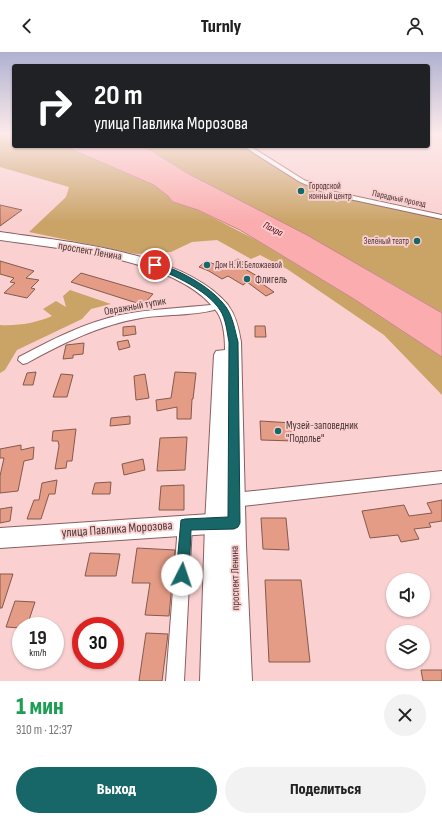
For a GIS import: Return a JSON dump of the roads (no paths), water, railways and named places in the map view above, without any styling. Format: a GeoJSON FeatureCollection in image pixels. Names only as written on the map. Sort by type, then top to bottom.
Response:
{"type":"FeatureCollection","features":[{"type":"Feature","properties":{"kind":"main road","name":"проспект Ленина"},"geometry":{"type":"LineString","coordinates":[[0,236],[124,257],[155,265],[179,274],[199,286],[223,308],[229,321],[233,342],[228,516],[214,681]]}},
{"type":"Feature","properties":{"kind":"main road","name":"проспект Ленина"},"geometry":{"type":"LineString","coordinates":[[0,242],[118,263],[149,271],[189,290],[202,298],[211,308],[219,324],[223,346],[228,516],[238,681]]}},
{"type":"Feature","properties":{"kind":"street","name":"Парадный проезд"},"geometry":{"type":"LineString","coordinates":[[274,163],[302,181],[333,194],[442,217]]}},
{"type":"Feature","properties":{"kind":"street","name":"Овражный тупик"},"geometry":{"type":"LineString","coordinates":[[23,360],[54,343],[93,326],[119,319],[152,313],[211,308]]}},
{"type":"Feature","properties":{"kind":"street","name":"улица Павлика Морозова"},"geometry":{"type":"LineString","coordinates":[[0,538],[185,525],[442,477]]}},
{"type":"Feature","properties":{"kind":"street"},"geometry":{"type":"LineString","coordinates":[[175,681],[185,525]]}},
{"type":"Feature","properties":{"kind":"water","name":"Пахра"},"geometry":{"type":"Polygon","coordinates":[[[104,163],[172,163],[187,173],[307,235],[442,313],[442,357],[354,299],[240,230],[198,210],[173,202],[154,185],[104,163]]]}},
{"type":"Feature","properties":{"kind":"place","name":"Городской конный центр"},"geometry":{"type":"Point","coordinates":[301,191]}},
{"type":"Feature","properties":{"kind":"place","name":"Зелёный театр"},"geometry":{"type":"Point","coordinates":[417,241]}},
{"type":"Feature","properties":{"kind":"place","name":"Дом Н. И. Беложаевой"},"geometry":{"type":"Point","coordinates":[207,265]}},
{"type":"Feature","properties":{"kind":"place","name":"Флигель"},"geometry":{"type":"Point","coordinates":[247,279]}},
{"type":"Feature","properties":{"kind":"place","name":"Музей-заповедник \"Подолье\""},"geometry":{"type":"Point","coordinates":[278,431]}}]}
